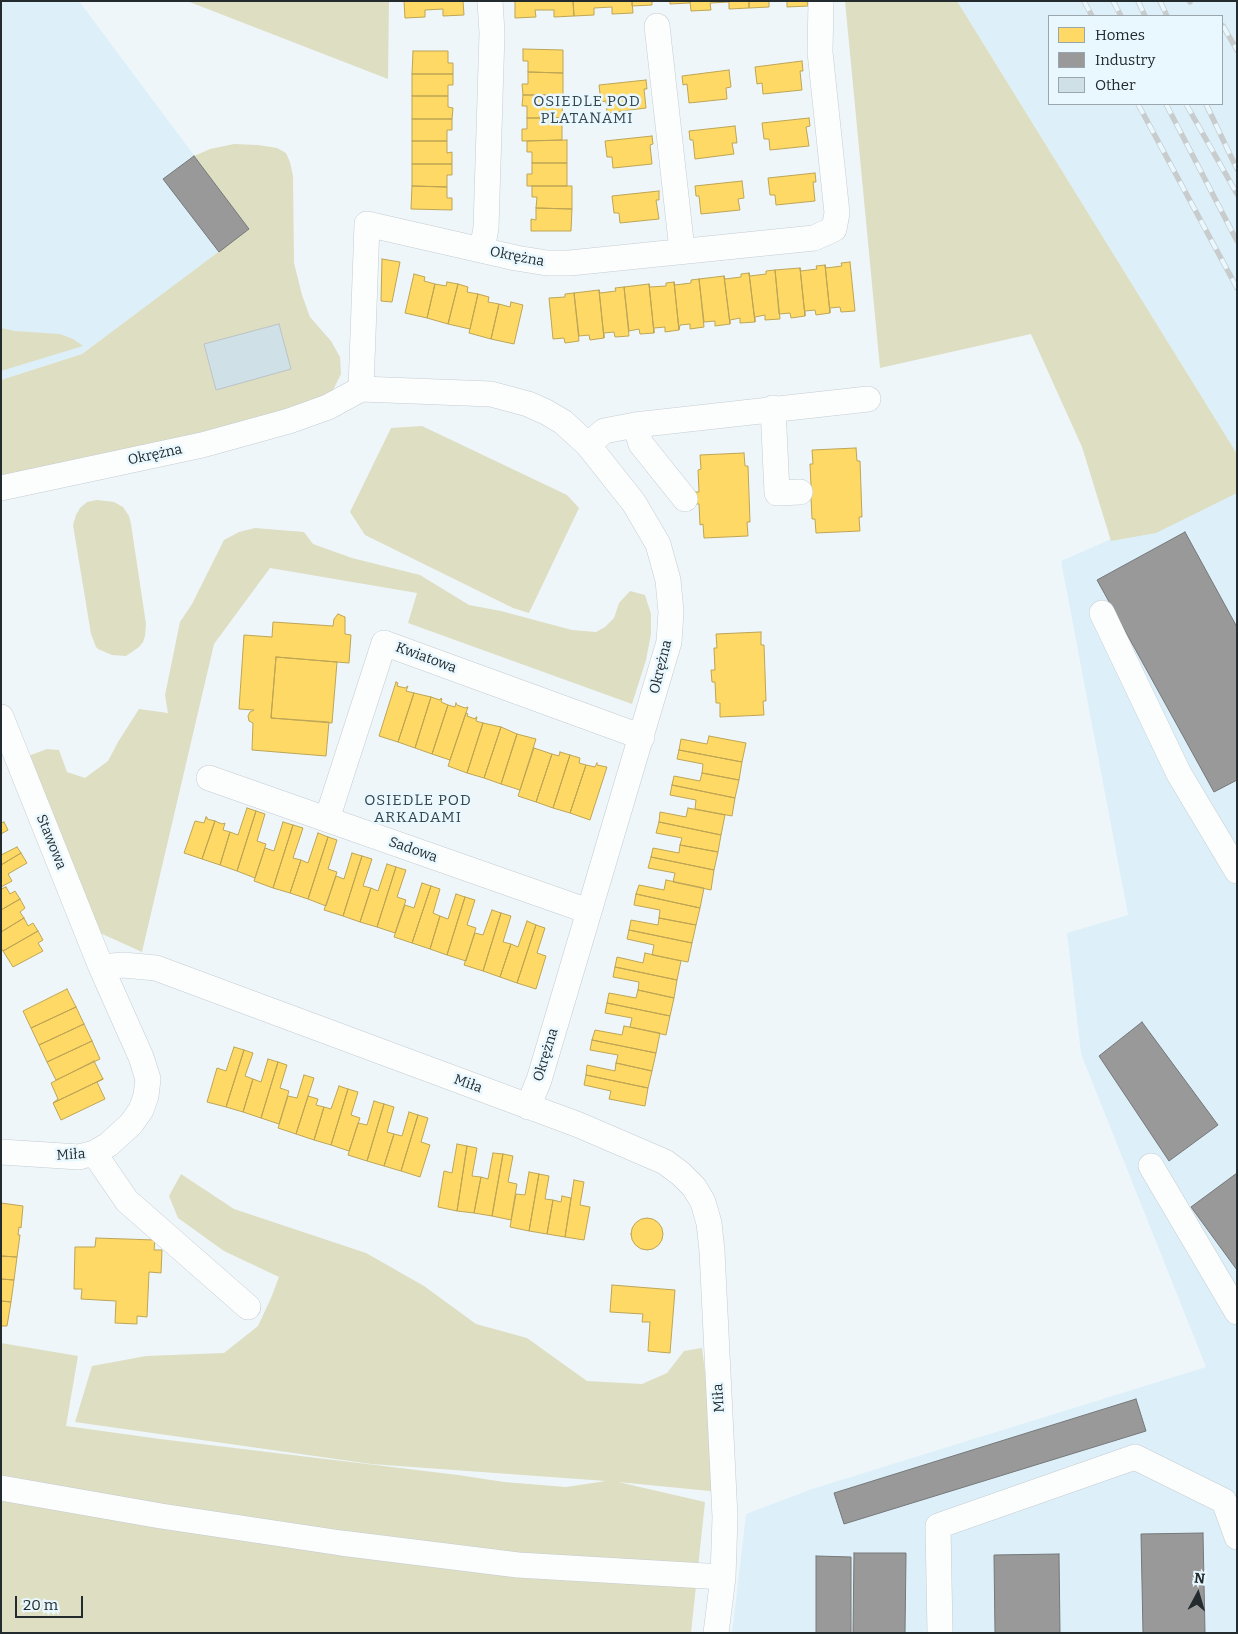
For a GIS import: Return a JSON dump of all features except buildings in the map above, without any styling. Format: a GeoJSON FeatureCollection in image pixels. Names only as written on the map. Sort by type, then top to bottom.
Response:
{"type":"FeatureCollection","features":[{"type":"Feature","properties":{"kind":"street"},"geometry":{"type":"LineString","coordinates":[[482,250],[486,228],[492,43],[490,1]]}},
{"type":"Feature","properties":{"kind":"street","name":"Okrężna"},"geometry":{"type":"LineString","coordinates":[[361,389],[366,224],[516,258],[555,263],[814,238],[834,229],[837,213],[820,52],[821,1]]}},
{"type":"Feature","properties":{"kind":"street"},"geometry":{"type":"LineString","coordinates":[[657,26],[682,250]]}},
{"type":"Feature","properties":{"kind":"street","name":"Okrężna"},"geometry":{"type":"LineString","coordinates":[[1,488],[202,445],[290,421],[328,406],[361,389],[490,394],[510,398],[546,412],[563,422],[588,445],[644,518],[658,544],[668,580],[671,612],[669,642],[539,1080],[528,1107]]}},
{"type":"Feature","properties":{"kind":"street"},"geometry":{"type":"LineString","coordinates":[[588,445],[604,431],[635,425],[773,408],[868,399]]}},
{"type":"Feature","properties":{"kind":"street"},"geometry":{"type":"LineString","coordinates":[[773,408],[777,493],[800,492]]}},
{"type":"Feature","properties":{"kind":"street"},"geometry":{"type":"LineString","coordinates":[[635,425],[641,444],[685,499]]}},
{"type":"Feature","properties":{"kind":"street"},"geometry":{"type":"LineString","coordinates":[[1102,613],[1179,774],[1237,871]]}},
{"type":"Feature","properties":{"kind":"street","name":"Kwiatowa"},"geometry":{"type":"LineString","coordinates":[[327,819],[384,643],[642,738]]}},
{"type":"Feature","properties":{"kind":"street","name":"Stawowa"},"geometry":{"type":"LineString","coordinates":[[1,717],[101,966]]}},
{"type":"Feature","properties":{"kind":"street","name":"Sadowa"},"geometry":{"type":"LineString","coordinates":[[209,778],[588,912]]}},
{"type":"Feature","properties":{"kind":"street","name":"Miła"},"geometry":{"type":"LineString","coordinates":[[1,1152],[79,1157],[94,1153],[108,1145],[132,1124],[141,1110],[148,1088],[148,1079],[141,1057],[101,966],[123,965],[156,968],[579,1125],[666,1162],[694,1187],[703,1202],[709,1223],[725,1517],[723,1577],[716,1633]]}},
{"type":"Feature","properties":{"kind":"street"},"geometry":{"type":"LineString","coordinates":[[94,1153],[128,1201],[248,1306]]}},
{"type":"Feature","properties":{"kind":"street"},"geometry":{"type":"LineString","coordinates":[[1151,1166],[1237,1312]]}},
{"type":"Feature","properties":{"kind":"street"},"geometry":{"type":"LineString","coordinates":[[940,1633],[938,1526],[1135,1457],[1224,1501],[1237,1537]]}},
{"type":"Feature","properties":{"kind":"street"},"geometry":{"type":"LineString","coordinates":[[1,1488],[161,1516],[351,1544],[518,1565],[723,1577]]}},
{"type":"Feature","properties":{"kind":"shaded area"},"geometry":{"type":"Polygon","coordinates":[[[1,1],[79,1],[249,229],[82,354],[1,380],[1,1]]]}},
{"type":"Feature","properties":{"kind":"shaded area"},"geometry":{"type":"Polygon","coordinates":[[[957,1],[1237,1],[1237,454],[957,1]]]}},
{"type":"Feature","properties":{"kind":"shaded area"},"geometry":{"type":"Polygon","coordinates":[[[1237,484],[1237,1633],[732,1633],[746,1514],[812,1489],[1206,1367],[1081,1054],[1067,933],[1128,915],[1061,561],[1237,484]]]}},
{"type":"Feature","properties":{"kind":"green space"},"geometry":{"type":"Polygon","coordinates":[[[187,1],[389,1],[388,79],[187,1]]]}},
{"type":"Feature","properties":{"kind":"green space"},"geometry":{"type":"Polygon","coordinates":[[[845,1],[957,1],[1237,454],[1237,493],[1156,533],[1111,541],[1082,447],[1031,334],[880,368],[845,1]]]}},
{"type":"Feature","properties":{"kind":"green space"},"geometry":{"type":"Polygon","coordinates":[[[234,144],[277,148],[286,153],[290,162],[293,176],[294,263],[302,295],[310,317],[331,341],[340,357],[341,374],[331,394],[234,426],[1,477],[1,380],[82,354],[249,229],[194,156],[210,149],[234,144]]]}},
{"type":"Feature","properties":{"kind":"green space"},"geometry":{"type":"Polygon","coordinates":[[[1,328],[15,331],[60,334],[73,339],[83,346],[1,371],[1,328]]]}},
{"type":"Feature","properties":{"kind":"green space"},"geometry":{"type":"Polygon","coordinates":[[[422,426],[567,495],[579,508],[529,613],[513,608],[365,535],[350,512],[391,428],[422,426]]]}},
{"type":"Feature","properties":{"kind":"green space"},"geometry":{"type":"Polygon","coordinates":[[[97,500],[114,502],[123,507],[129,516],[131,524],[146,624],[143,642],[126,656],[112,655],[98,649],[91,634],[73,525],[80,508],[87,502],[97,500]]]}},
{"type":"Feature","properties":{"kind":"green space"},"geometry":{"type":"Polygon","coordinates":[[[255,528],[304,532],[313,544],[352,558],[420,575],[469,605],[501,611],[572,630],[596,632],[605,627],[614,618],[619,603],[630,591],[645,595],[651,614],[651,634],[646,660],[632,704],[408,623],[417,593],[270,568],[214,644],[142,952],[100,933],[28,756],[47,749],[59,750],[67,772],[85,778],[108,761],[139,709],[168,713],[165,695],[180,622],[192,604],[224,540],[239,532],[255,528]]]}},
{"type":"Feature","properties":{"kind":"green space"},"geometry":{"type":"Polygon","coordinates":[[[181,1174],[234,1209],[366,1253],[424,1286],[476,1324],[527,1338],[587,1381],[642,1384],[667,1373],[684,1351],[702,1348],[720,1492],[618,1482],[705,1502],[691,1633],[1,1633],[1,1343],[78,1356],[66,1426],[504,1482],[566,1487],[606,1481],[371,1464],[75,1422],[92,1366],[146,1356],[224,1353],[258,1326],[271,1298],[279,1277],[224,1251],[178,1218],[169,1196],[181,1174]]]}},
{"type":"Feature","properties":{"kind":"railway"},"geometry":{"type":"LineString","coordinates":[[1084,1],[1091,15]]}},
{"type":"Feature","properties":{"kind":"railway"},"geometry":{"type":"LineString","coordinates":[[1113,1],[1120,15]]}},
{"type":"Feature","properties":{"kind":"railway"},"geometry":{"type":"LineString","coordinates":[[1138,1],[1145,15]]}},
{"type":"Feature","properties":{"kind":"railway"},"geometry":{"type":"LineString","coordinates":[[1160,1],[1167,15]]}},
{"type":"Feature","properties":{"kind":"railway"},"geometry":{"type":"LineString","coordinates":[[1223,26],[1237,50]]}},
{"type":"Feature","properties":{"kind":"railway"},"geometry":{"type":"LineString","coordinates":[[1139,105],[1237,288]]}},
{"type":"Feature","properties":{"kind":"railway"},"geometry":{"type":"LineString","coordinates":[[1167,105],[1237,241]]}},
{"type":"Feature","properties":{"kind":"railway"},"geometry":{"type":"LineString","coordinates":[[1187,105],[1237,194]]}},
{"type":"Feature","properties":{"kind":"railway"},"geometry":{"type":"LineString","coordinates":[[1206,105],[1237,169]]}},
{"type":"Feature","properties":{"kind":"district","name":"OSIEDLE POD PLATANAMI"},"geometry":{"type":"Point","coordinates":[587,110]}},
{"type":"Feature","properties":{"kind":"district","name":"OSIEDLE POD ARKADAMI"},"geometry":{"type":"Point","coordinates":[418,810]}}]}
